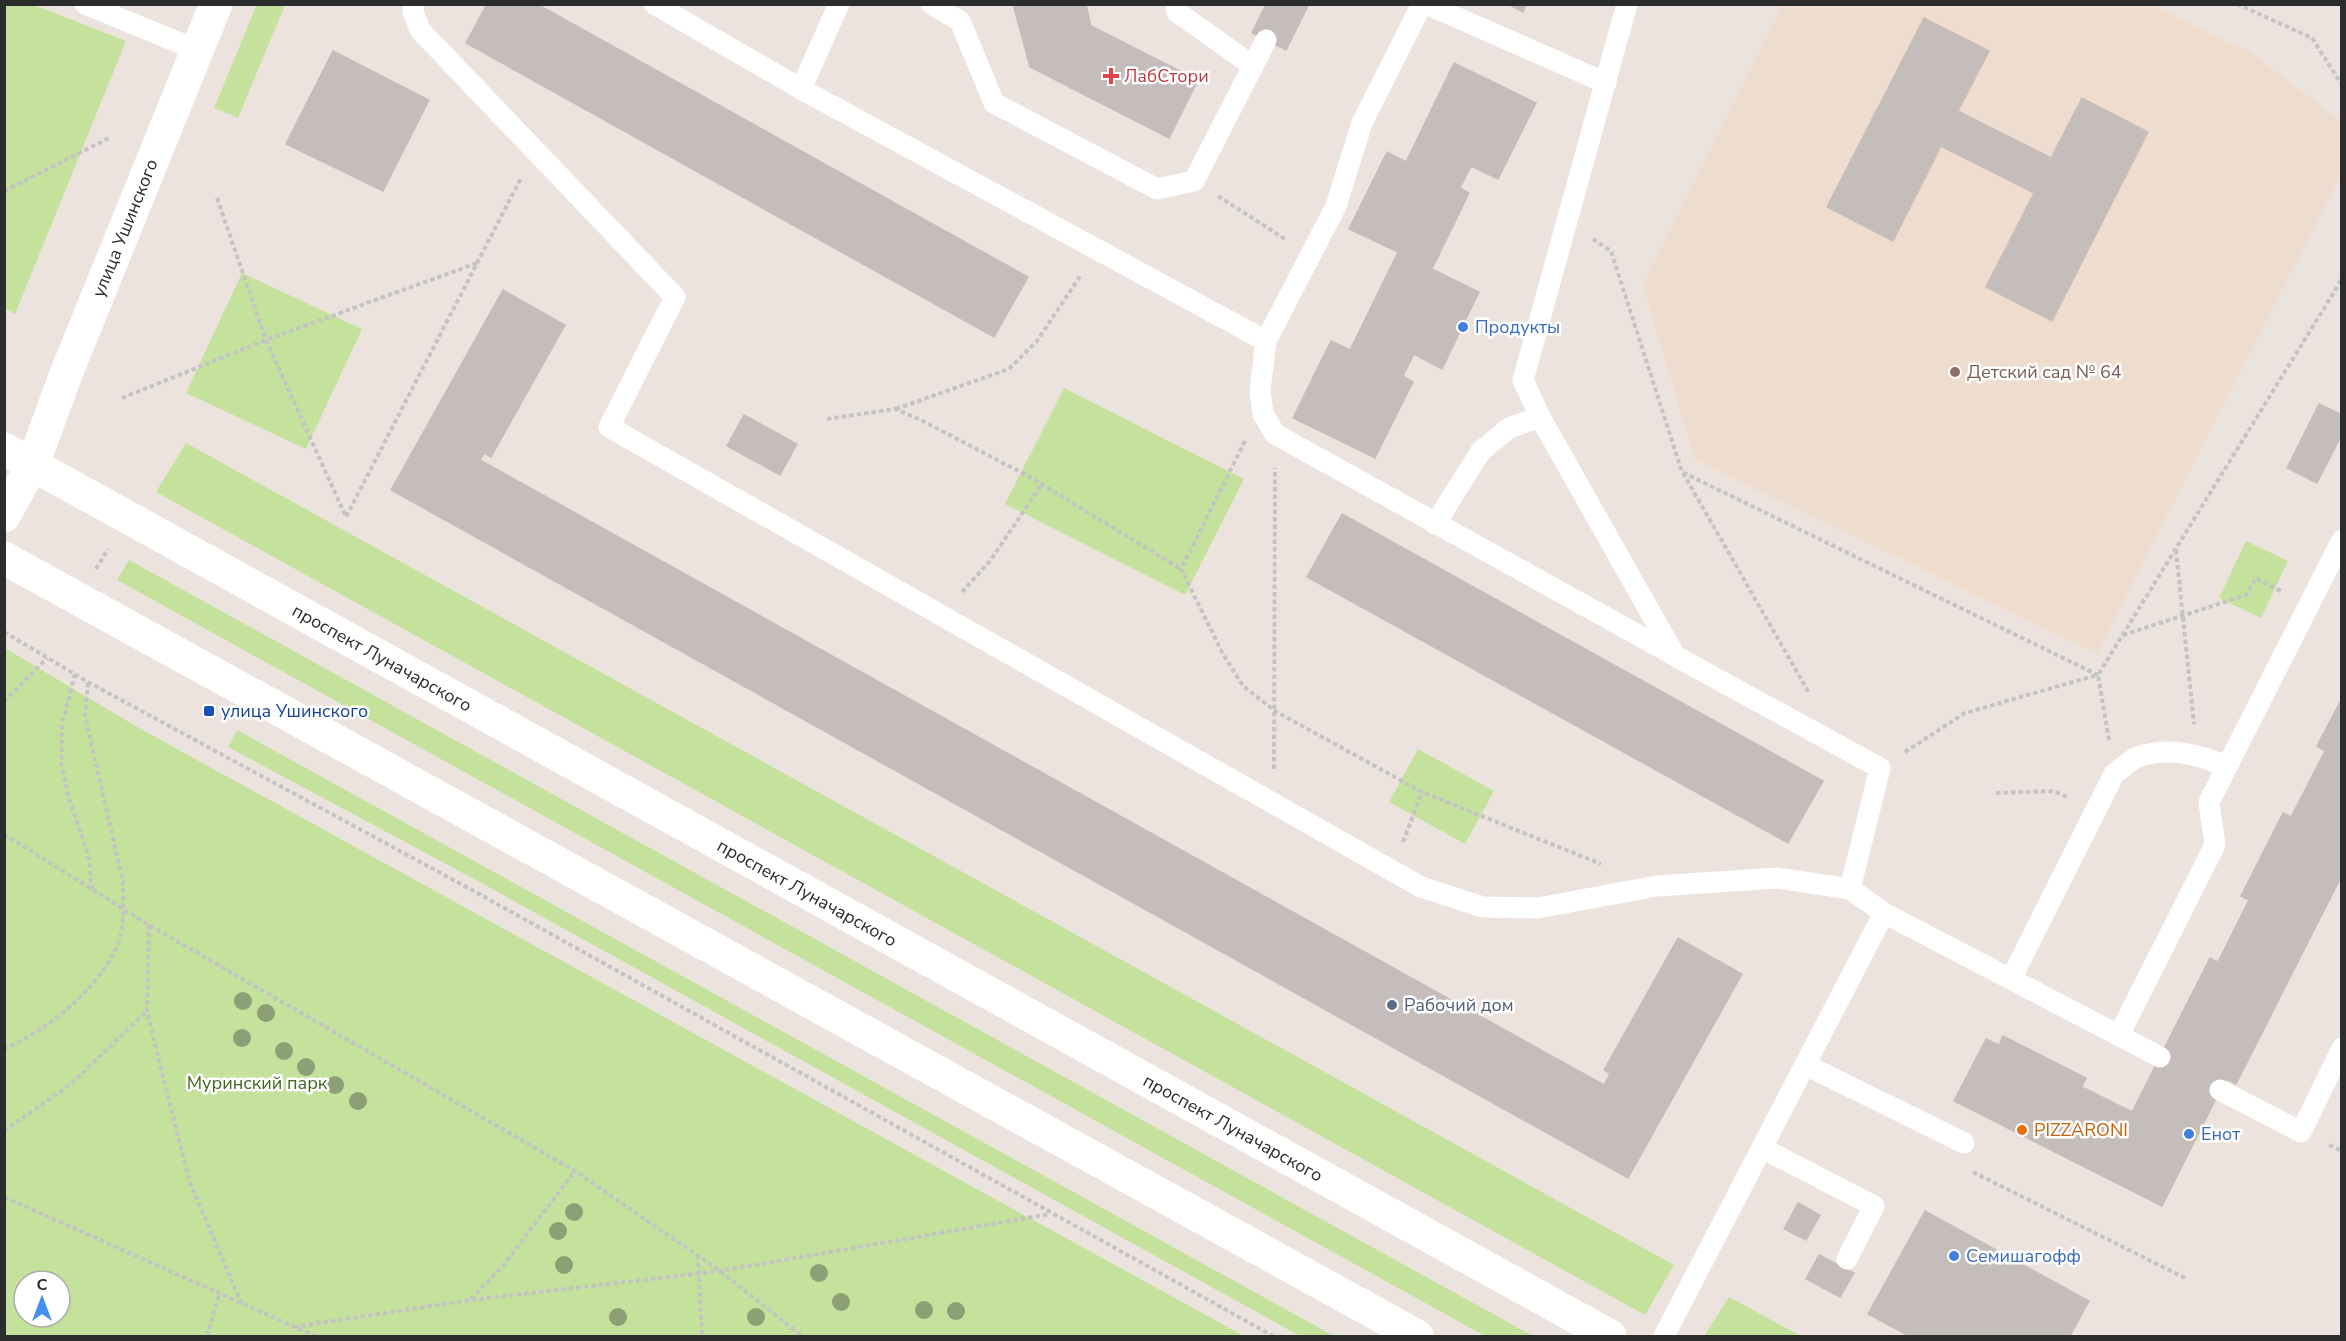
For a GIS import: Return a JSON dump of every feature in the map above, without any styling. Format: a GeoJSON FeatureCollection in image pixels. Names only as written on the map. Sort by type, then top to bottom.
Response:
{"type":"FeatureCollection","features":[{"type":"Feature","properties":{"kind":"main road","name":"улица Ушинского"},"geometry":{"type":"LineString","coordinates":[[4,516],[33,464],[66,374],[216,4]]}},
{"type":"Feature","properties":{"kind":"main road","name":"проспект Луначарского"},"geometry":{"type":"LineString","coordinates":[[4,449],[1610,1336]]}},
{"type":"Feature","properties":{"kind":"main road"},"geometry":{"type":"LineString","coordinates":[[4,558],[1417,1336]]}},
{"type":"Feature","properties":{"kind":"lane"},"geometry":{"type":"LineString","coordinates":[[85,4],[197,50]]}},
{"type":"Feature","properties":{"kind":"lane"},"geometry":{"type":"LineString","coordinates":[[414,4],[413,12],[420,30],[675,297],[609,427],[1421,887],[1483,907],[1537,908],[1658,886],[1777,878],[1850,889],[1884,913],[2160,1057]]}},
{"type":"Feature","properties":{"kind":"lane"},"geometry":{"type":"LineString","coordinates":[[654,4],[801,88],[1266,341]]}},
{"type":"Feature","properties":{"kind":"lane"},"geometry":{"type":"LineString","coordinates":[[801,88],[839,4]]}},
{"type":"Feature","properties":{"kind":"lane"},"geometry":{"type":"LineString","coordinates":[[932,4],[960,21],[994,103],[1157,189],[1194,181],[1266,40]]}},
{"type":"Feature","properties":{"kind":"lane"},"geometry":{"type":"LineString","coordinates":[[1176,4],[1177,12],[1253,66]]}},
{"type":"Feature","properties":{"kind":"lane"},"geometry":{"type":"LineString","coordinates":[[1606,83],[1424,4],[1362,123],[1336,206],[1266,341],[1260,390],[1263,414],[1275,434],[1880,768],[1850,889]]}},
{"type":"Feature","properties":{"kind":"lane"},"geometry":{"type":"LineString","coordinates":[[1628,4],[1523,380],[1540,417],[1675,656]]}},
{"type":"Feature","properties":{"kind":"lane"},"geometry":{"type":"LineString","coordinates":[[1435,524],[1481,451],[1509,428],[1540,417]]}},
{"type":"Feature","properties":{"kind":"lane"},"geometry":{"type":"LineString","coordinates":[[2119,1035],[2215,845],[2209,802],[2342,540]]}},
{"type":"Feature","properties":{"kind":"lane"},"geometry":{"type":"LineString","coordinates":[[2011,979],[2115,774],[2137,757],[2164,752],[2197,755],[2227,766]]}},
{"type":"Feature","properties":{"kind":"lane"},"geometry":{"type":"LineString","coordinates":[[1664,1336],[1884,913]]}},
{"type":"Feature","properties":{"kind":"lane"},"geometry":{"type":"LineString","coordinates":[[2220,1090],[2301,1132],[2342,1048]]}},
{"type":"Feature","properties":{"kind":"lane"},"geometry":{"type":"LineString","coordinates":[[1806,1065],[1964,1143]]}},
{"type":"Feature","properties":{"kind":"lane"},"geometry":{"type":"LineString","coordinates":[[1762,1148],[1874,1206],[1847,1259]]}},
{"type":"Feature","properties":{"kind":"path"},"geometry":{"type":"LineString","coordinates":[[2237,4],[2312,38],[2342,85]]}},
{"type":"Feature","properties":{"kind":"path"},"geometry":{"type":"LineString","coordinates":[[4,191],[111,137]]}},
{"type":"Feature","properties":{"kind":"path"},"geometry":{"type":"LineString","coordinates":[[217,198],[266,340],[346,517],[534,151]]}},
{"type":"Feature","properties":{"kind":"path"},"geometry":{"type":"LineString","coordinates":[[1194,181],[1311,256]]}},
{"type":"Feature","properties":{"kind":"path"},"geometry":{"type":"LineString","coordinates":[[1568,222],[1611,251],[1682,472],[1813,700],[1814,732]]}},
{"type":"Feature","properties":{"kind":"path"},"geometry":{"type":"LineString","coordinates":[[827,419],[895,409],[1009,369],[1037,341],[1098,250]]}},
{"type":"Feature","properties":{"kind":"path"},"geometry":{"type":"LineString","coordinates":[[122,398],[266,340],[477,263]]}},
{"type":"Feature","properties":{"kind":"path"},"geometry":{"type":"LineString","coordinates":[[2115,774],[2098,675],[2342,279]]}},
{"type":"Feature","properties":{"kind":"path"},"geometry":{"type":"LineString","coordinates":[[895,409],[921,420],[1042,484],[1181,569],[1223,654],[1243,686],[1275,711],[1422,792],[1604,865]]}},
{"type":"Feature","properties":{"kind":"path"},"geometry":{"type":"LineString","coordinates":[[1181,569],[1248,435],[1263,414]]}},
{"type":"Feature","properties":{"kind":"path"},"geometry":{"type":"LineString","coordinates":[[1274,804],[1275,434]]}},
{"type":"Feature","properties":{"kind":"path"},"geometry":{"type":"LineString","coordinates":[[1682,472],[2098,675]]}},
{"type":"Feature","properties":{"kind":"path"},"geometry":{"type":"LineString","coordinates":[[941,614],[990,561],[1042,484]]}},
{"type":"Feature","properties":{"kind":"path"},"geometry":{"type":"LineString","coordinates":[[2176,548],[2197,755]]}},
{"type":"Feature","properties":{"kind":"path"},"geometry":{"type":"LineString","coordinates":[[93,575],[108,549]]}},
{"type":"Feature","properties":{"kind":"path"},"geometry":{"type":"LineString","coordinates":[[2122,635],[2246,595],[2256,578],[2308,605]]}},
{"type":"Feature","properties":{"kind":"path"},"geometry":{"type":"LineString","coordinates":[[4,632],[88,682],[483,896],[1273,1336]]}},
{"type":"Feature","properties":{"kind":"path"},"geometry":{"type":"LineString","coordinates":[[4,702],[48,658]]}},
{"type":"Feature","properties":{"kind":"path"},"geometry":{"type":"LineString","coordinates":[[75,674],[62,725],[61,762],[69,799],[88,854],[92,889]]}},
{"type":"Feature","properties":{"kind":"path"},"geometry":{"type":"LineString","coordinates":[[1880,768],[1965,713],[2098,675]]}},
{"type":"Feature","properties":{"kind":"path"},"geometry":{"type":"LineString","coordinates":[[4,1048],[19,1042],[68,1010],[104,968],[120,938],[124,909],[123,882],[85,716],[88,682]]}},
{"type":"Feature","properties":{"kind":"path"},"geometry":{"type":"LineString","coordinates":[[1996,793],[2054,791],[2095,811]]}},
{"type":"Feature","properties":{"kind":"path"},"geometry":{"type":"LineString","coordinates":[[1391,870],[1422,792]]}},
{"type":"Feature","properties":{"kind":"path"},"geometry":{"type":"LineString","coordinates":[[4,834],[149,925],[575,1171],[698,1255],[802,1336]]}},
{"type":"Feature","properties":{"kind":"path"},"geometry":{"type":"LineString","coordinates":[[149,925],[147,1012],[189,1180],[242,1305]]}},
{"type":"Feature","properties":{"kind":"path"},"geometry":{"type":"LineString","coordinates":[[4,1131],[70,1085],[147,1012]]}},
{"type":"Feature","properties":{"kind":"path"},"geometry":{"type":"LineString","coordinates":[[1964,1143],[1971,1171],[2187,1279]]}},
{"type":"Feature","properties":{"kind":"path"},"geometry":{"type":"LineString","coordinates":[[470,1300],[502,1267],[575,1171]]}},
{"type":"Feature","properties":{"kind":"path"},"geometry":{"type":"LineString","coordinates":[[4,1197],[315,1336]]}},
{"type":"Feature","properties":{"kind":"path"},"geometry":{"type":"LineString","coordinates":[[294,1326],[470,1300],[720,1271],[1052,1213]]}},
{"type":"Feature","properties":{"kind":"path"},"geometry":{"type":"LineString","coordinates":[[698,1255],[702,1336]]}},
{"type":"Feature","properties":{"kind":"path"},"geometry":{"type":"LineString","coordinates":[[209,1336],[208,1332],[219,1295]]}},
{"type":"Feature","properties":{"kind":"shaded area","name":"Детский сад № 64"},"geometry":{"type":"Polygon","coordinates":[[[1783,5],[2155,5],[2252,53],[2341,122],[2341,173],[2097,654],[1695,460],[1643,285],[1783,5]]]}},
{"type":"Feature","properties":{"kind":"green space"},"geometry":{"type":"Polygon","coordinates":[[[257,4],[285,5],[238,118],[214,108],[257,4]]]}},
{"type":"Feature","properties":{"kind":"green space"},"geometry":{"type":"Polygon","coordinates":[[[4,5],[34,5],[126,41],[15,314],[4,308],[4,5]]]}},
{"type":"Feature","properties":{"kind":"green space"},"geometry":{"type":"Polygon","coordinates":[[[242,273],[362,329],[306,449],[186,393],[242,273]]]}},
{"type":"Feature","properties":{"kind":"green space"},"geometry":{"type":"Polygon","coordinates":[[[1064,388],[1244,479],[1185,595],[1005,504],[1064,388]]]}},
{"type":"Feature","properties":{"kind":"green space"},"geometry":{"type":"Polygon","coordinates":[[[186,443],[1674,1265],[1645,1315],[156,492],[186,443]]]}},
{"type":"Feature","properties":{"kind":"green space"},"geometry":{"type":"Polygon","coordinates":[[[2246,541],[2288,561],[2261,618],[2219,598],[2246,541]]]}},
{"type":"Feature","properties":{"kind":"green space"},"geometry":{"type":"Polygon","coordinates":[[[129,560],[1533,1336],[1485,1336],[117,580],[129,560]]]}},
{"type":"Feature","properties":{"kind":"green space","name":"Муринский парк"},"geometry":{"type":"Polygon","coordinates":[[[5,648],[139,728],[1244,1336],[5,1336],[5,648]]]}},
{"type":"Feature","properties":{"kind":"green space"},"geometry":{"type":"Polygon","coordinates":[[[237,730],[1334,1336],[1300,1336],[476,880],[228,747],[237,730]]]}},
{"type":"Feature","properties":{"kind":"green space"},"geometry":{"type":"Polygon","coordinates":[[[1418,749],[1494,791],[1465,844],[1389,802],[1418,749]]]}},
{"type":"Feature","properties":{"kind":"green space"},"geometry":{"type":"Polygon","coordinates":[[[1729,1297],[1801,1336],[1704,1336],[1729,1297]]]}},
{"type":"Feature","properties":{"kind":"building"},"geometry":{"type":"Polygon","coordinates":[[[487,4],[537,4],[1028,277],[994,337],[466,43],[487,4]]]}},
{"type":"Feature","properties":{"kind":"building"},"geometry":{"type":"Polygon","coordinates":[[[1013,4],[1086,4],[1091,26],[1198,80],[1169,138],[1030,67],[1013,4]]]}},
{"type":"Feature","properties":{"kind":"building"},"geometry":{"type":"Polygon","coordinates":[[[1266,4],[1309,4],[1286,50],[1252,33],[1266,4]]]}},
{"type":"Feature","properties":{"kind":"building"},"geometry":{"type":"Polygon","coordinates":[[[1508,4],[1526,4],[1523,12],[1508,4]]]}},
{"type":"Feature","properties":{"kind":"building"},"geometry":{"type":"Polygon","coordinates":[[[1924,18],[1989,51],[1958,111],[2051,158],[2082,98],[2148,132],[2052,321],[1986,287],[2034,193],[1941,146],[1893,241],[1827,207],[1924,18]]]}},
{"type":"Feature","properties":{"kind":"building"},"geometry":{"type":"Polygon","coordinates":[[[333,51],[429,100],[383,191],[286,144],[333,51]]]}},
{"type":"Feature","properties":{"kind":"building"},"geometry":{"type":"Polygon","coordinates":[[[1454,63],[1536,103],[1498,179],[1471,166],[1460,188],[1469,193],[1432,269],[1479,292],[1442,369],[1414,354],[1403,376],[1413,382],[1375,458],[1293,418],[1331,341],[1350,350],[1398,252],[1349,229],[1387,152],[1406,162],[1454,63]]]}},
{"type":"Feature","properties":{"kind":"building"},"geometry":{"type":"Polygon","coordinates":[[[503,290],[565,325],[491,457],[484,453],[480,460],[1604,1085],[1610,1074],[1604,1070],[1678,938],[1742,974],[1628,1178],[391,490],[503,290]]]}},
{"type":"Feature","properties":{"kind":"building"},"geometry":{"type":"Polygon","coordinates":[[[2319,404],[2342,415],[2342,434],[2317,483],[2287,468],[2319,404]]]}},
{"type":"Feature","properties":{"kind":"building"},"geometry":{"type":"Polygon","coordinates":[[[744,415],[797,444],[780,475],[727,446],[744,415]]]}},
{"type":"Feature","properties":{"kind":"building"},"geometry":{"type":"Polygon","coordinates":[[[1342,514],[1823,781],[1788,843],[1307,577],[1342,514]]]}},
{"type":"Feature","properties":{"kind":"building"},"geometry":{"type":"Polygon","coordinates":[[[2342,698],[2342,875],[2236,1084],[2226,1079],[2162,1206],[1954,1101],[1986,1039],[1999,1045],[2003,1036],[2086,1078],[2082,1087],[2132,1112],[2210,958],[2218,962],[2249,900],[2241,896],[2283,813],[2291,817],[2325,751],[2317,746],[2342,698]]]}},
{"type":"Feature","properties":{"kind":"building"},"geometry":{"type":"Polygon","coordinates":[[[1798,1203],[1820,1215],[1806,1240],[1784,1229],[1798,1203]]]}},
{"type":"Feature","properties":{"kind":"building","name":"Семишагофф"},"geometry":{"type":"Polygon","coordinates":[[[1925,1211],[2089,1301],[2070,1336],[1909,1336],[1868,1314],[1925,1211]]]}},
{"type":"Feature","properties":{"kind":"building"},"geometry":{"type":"Polygon","coordinates":[[[1819,1255],[1854,1273],[1840,1297],[1806,1279],[1819,1255]]]}},
{"type":"Feature","properties":{"kind":"place","name":"ЛабСтори"},"geometry":{"type":"Point","coordinates":[1111,76]}},
{"type":"Feature","properties":{"kind":"place","name":"Продукты"},"geometry":{"type":"Point","coordinates":[1463,327]}},
{"type":"Feature","properties":{"kind":"place","name":"Детский сад № 64"},"geometry":{"type":"Point","coordinates":[1955,372]}},
{"type":"Feature","properties":{"kind":"place","name":"улица Ушинского"},"geometry":{"type":"Point","coordinates":[209,711]}},
{"type":"Feature","properties":{"kind":"place","name":"Рабочий дом"},"geometry":{"type":"Point","coordinates":[1392,1005]}},
{"type":"Feature","properties":{"kind":"place","name":"PIZZARONI"},"geometry":{"type":"Point","coordinates":[2022,1130]}},
{"type":"Feature","properties":{"kind":"place","name":"Енот"},"geometry":{"type":"Point","coordinates":[2189,1134]}},
{"type":"Feature","properties":{"kind":"place","name":"Семишагофф"},"geometry":{"type":"Point","coordinates":[1954,1256]}}]}
